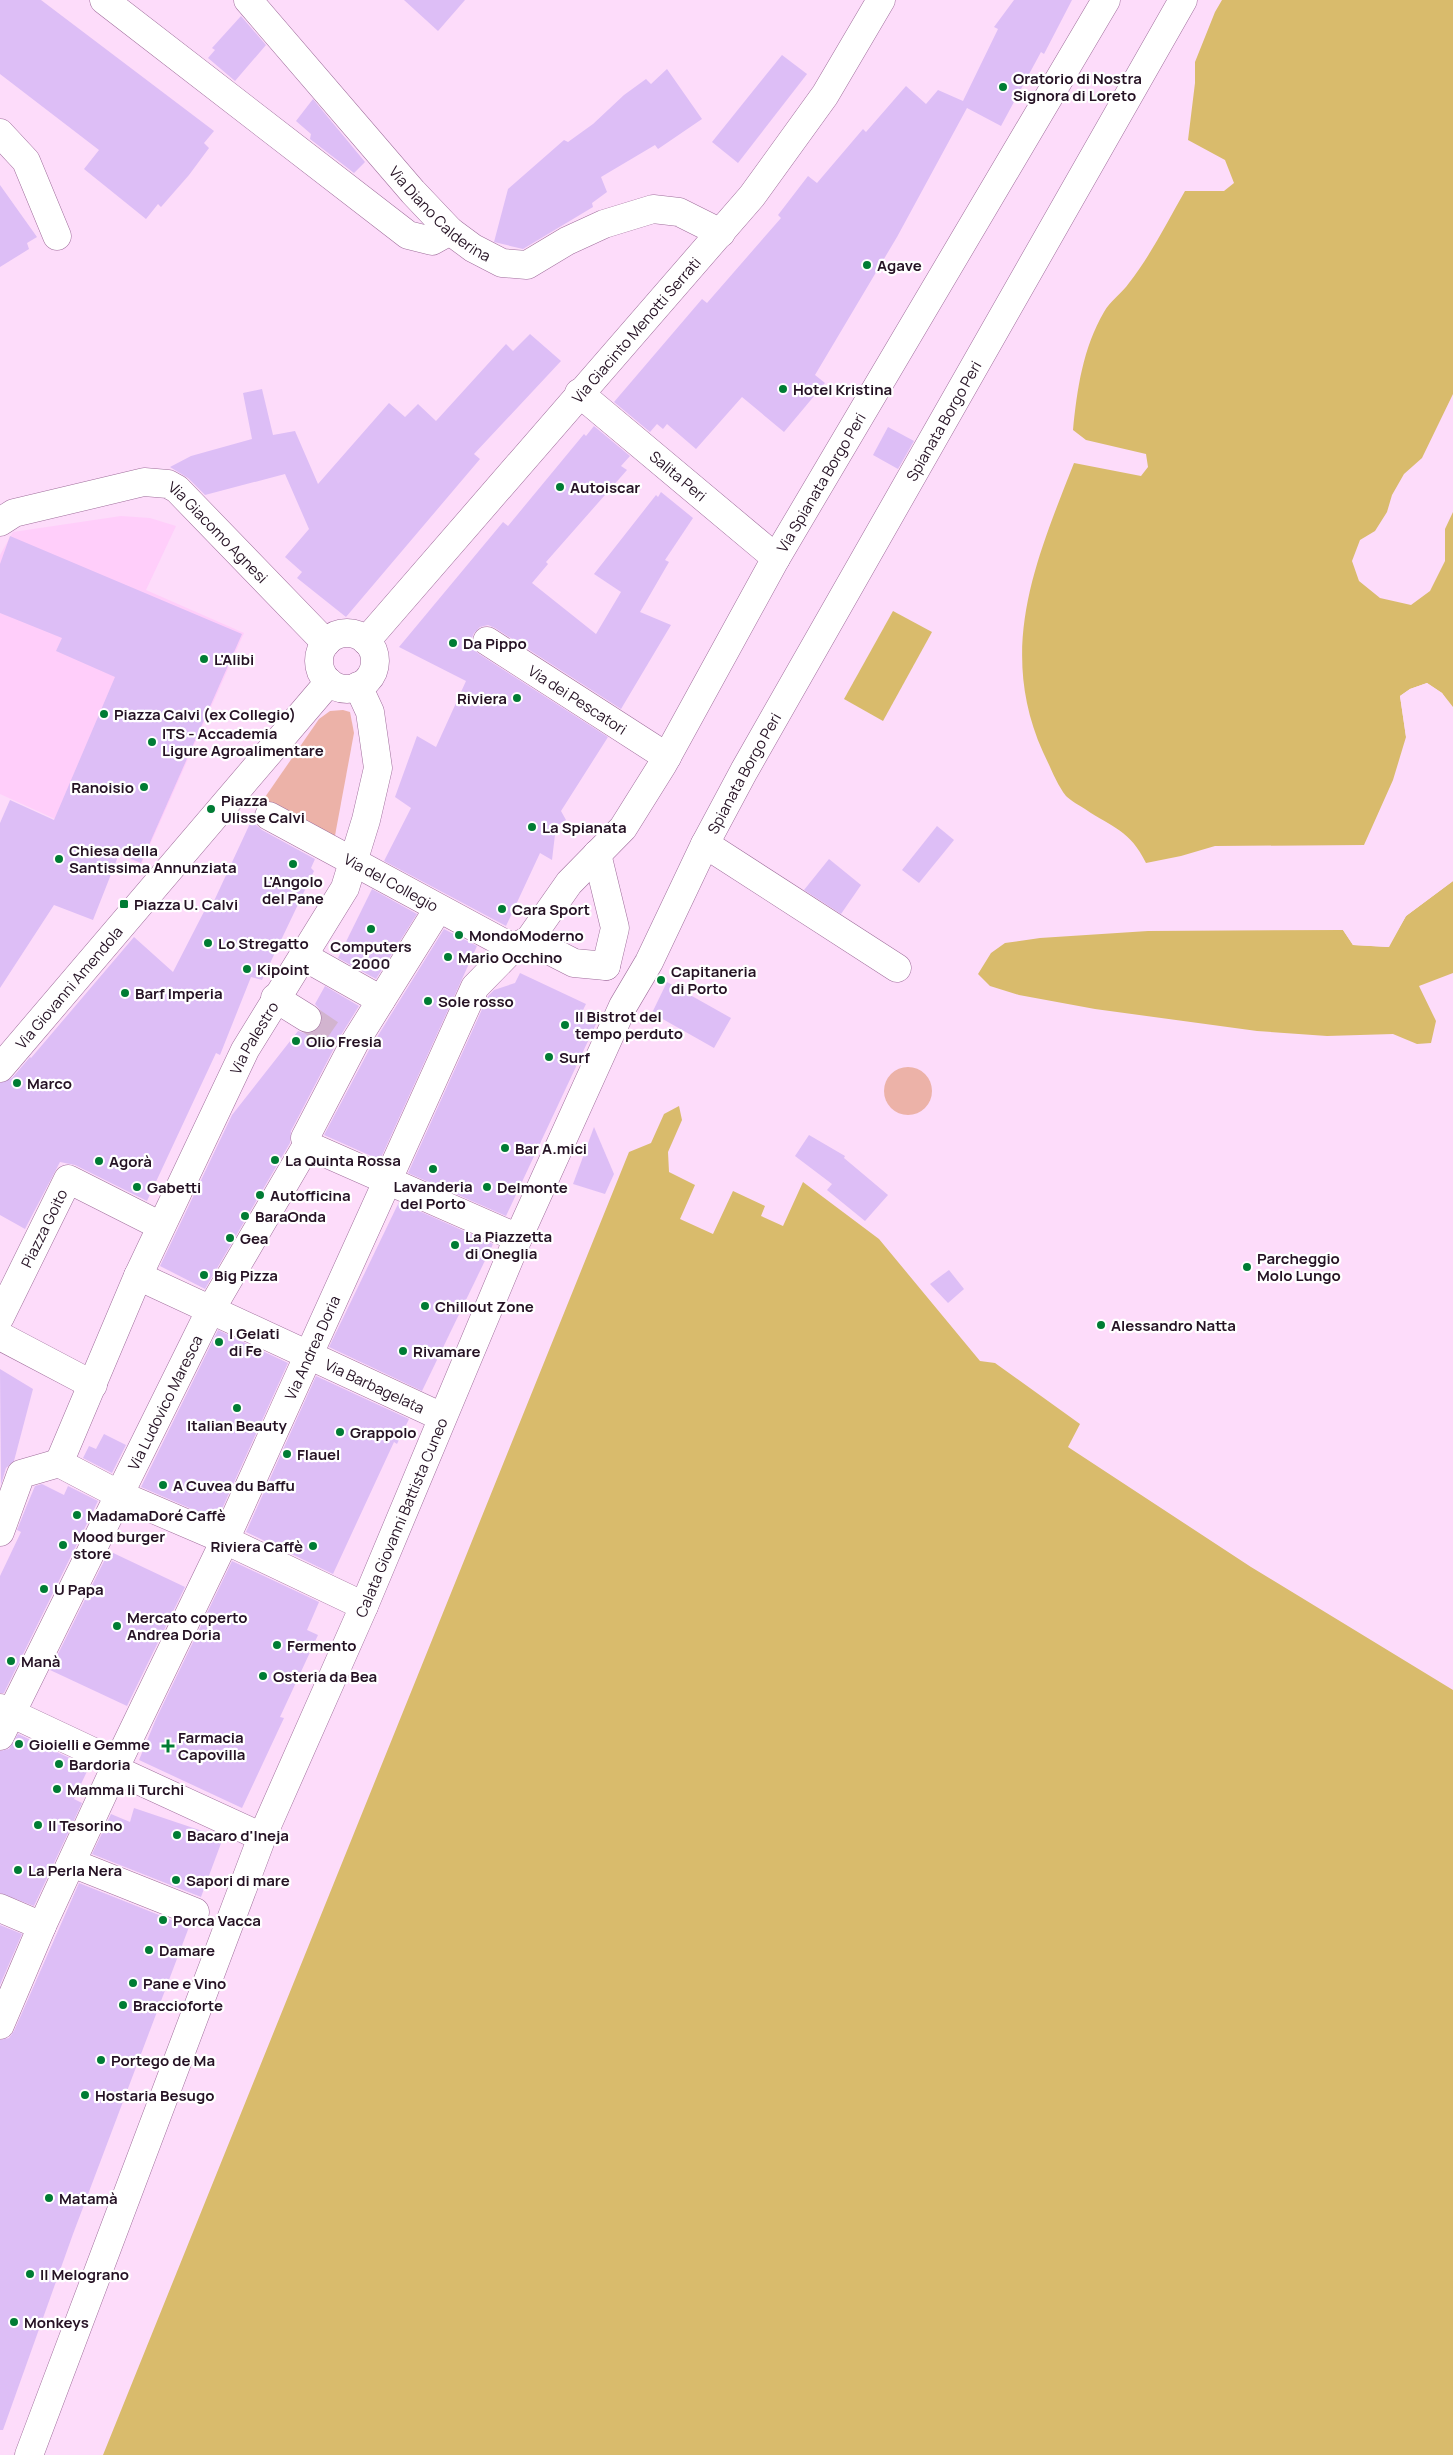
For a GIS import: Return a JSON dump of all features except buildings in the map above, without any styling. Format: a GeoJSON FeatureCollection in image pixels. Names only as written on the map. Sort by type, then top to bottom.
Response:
{"type":"FeatureCollection","features":[{"type":"Feature","properties":{"kind":"street"},"geometry":{"type":"LineString","coordinates":[[104,0],[408,235],[432,241],[450,231]]}},
{"type":"Feature","properties":{"kind":"street","name":"Via Diano Calderina"},"geometry":{"type":"LineString","coordinates":[[248,0],[413,192],[450,231],[473,248],[502,263],[527,265],[568,241],[604,224],[653,209],[679,212],[721,233]]}},
{"type":"Feature","properties":{"kind":"street","name":"Via Giacinto Menotti Serrati"},"geometry":{"type":"LineString","coordinates":[[366,641],[579,393],[752,196],[825,95],[881,0]]}},
{"type":"Feature","properties":{"kind":"street","name":"Via Spianata Borgo Peri"},"geometry":{"type":"LineString","coordinates":[[597,854],[623,828],[667,757],[776,558],[1106,0]]}},
{"type":"Feature","properties":{"kind":"street","name":"Spianata Borgo Peri"},"geometry":{"type":"LineString","coordinates":[[623,1006],[649,962],[705,844],[744,771],[1183,0]]}},
{"type":"Feature","properties":{"kind":"street"},"geometry":{"type":"LineString","coordinates":[[0,132],[26,161],[57,236]]}},
{"type":"Feature","properties":{"kind":"street","name":"Salita Peri"},"geometry":{"type":"LineString","coordinates":[[579,393],[776,558]]}},
{"type":"Feature","properties":{"kind":"street","name":"Via Giacomo Agnesi"},"geometry":{"type":"LineString","coordinates":[[0,522],[14,513],[144,482],[168,484],[177,489],[326,643]]}},
{"type":"Feature","properties":{"kind":"street"},"geometry":{"type":"LineString","coordinates":[[350,633],[366,641],[372,649],[374,666],[371,675],[358,686],[343,689],[329,682],[320,668],[321,650],[326,643],[333,637],[350,633]]}},
{"type":"Feature","properties":{"kind":"street","name":"Via dei Pescatori"},"geometry":{"type":"LineString","coordinates":[[488,641],[667,757]]}},
{"type":"Feature","properties":{"kind":"street","name":"Via Giovanni Amendola"},"geometry":{"type":"LineString","coordinates":[[0,1068],[329,682]]}},
{"type":"Feature","properties":{"kind":"street","name":"Via Palestro"},"geometry":{"type":"LineString","coordinates":[[59,1463],[138,1276],[245,1050],[274,998],[303,956],[345,888],[366,820],[378,768],[370,712],[358,686]]}},
{"type":"Feature","properties":{"kind":"street","name":"Via del Collegio"},"geometry":{"type":"LineString","coordinates":[[269,816],[438,910],[574,964],[606,966]]}},
{"type":"Feature","properties":{"kind":"street"},"geometry":{"type":"LineString","coordinates":[[705,844],[897,968]]}},
{"type":"Feature","properties":{"kind":"street"},"geometry":{"type":"LineString","coordinates":[[597,854],[615,928],[606,966],[623,1006]]}},
{"type":"Feature","properties":{"kind":"street","name":"Via Andrea Doria"},"geometry":{"type":"LineString","coordinates":[[0,2025],[113,1767],[225,1540],[475,987],[521,944],[569,883],[597,854]]}},
{"type":"Feature","properties":{"kind":"street"},"geometry":{"type":"LineString","coordinates":[[438,910],[381,1000],[346,1044],[304,1138],[307,1145],[388,1179],[518,1238]]}},
{"type":"Feature","properties":{"kind":"street"},"geometry":{"type":"LineString","coordinates":[[303,956],[381,1000]]}},
{"type":"Feature","properties":{"kind":"street"},"geometry":{"type":"LineString","coordinates":[[274,998],[307,1018]]}},
{"type":"Feature","properties":{"kind":"street","name":"Calata Giovanni Battista Cuneo"},"geometry":{"type":"LineString","coordinates":[[29,2455],[262,1837],[364,1606],[518,1238],[623,1006]]}},
{"type":"Feature","properties":{"kind":"street","name":"Via Ludovico Maresca"},"geometry":{"type":"LineString","coordinates":[[5,1718],[210,1311],[307,1145]]}},
{"type":"Feature","properties":{"kind":"street","name":"Piazza Goito"},"geometry":{"type":"LineString","coordinates":[[0,1317],[68,1179],[162,1226]]}},
{"type":"Feature","properties":{"kind":"street","name":"Via Barbagelata"},"geometry":{"type":"LineString","coordinates":[[138,1276],[210,1311],[308,1353],[442,1417]]}},
{"type":"Feature","properties":{"kind":"street"},"geometry":{"type":"LineString","coordinates":[[0,1336],[93,1385]]}},
{"type":"Feature","properties":{"kind":"street"},"geometry":{"type":"LineString","coordinates":[[0,1532],[21,1474],[59,1463],[118,1494],[225,1540],[364,1606]]}},
{"type":"Feature","properties":{"kind":"street"},"geometry":{"type":"LineString","coordinates":[[5,1718],[262,1837]]}},
{"type":"Feature","properties":{"kind":"street"},"geometry":{"type":"LineString","coordinates":[[72,1863],[195,1912]]}},
{"type":"Feature","properties":{"kind":"street"},"geometry":{"type":"LineString","coordinates":[[0,1908],[42,1926]]}},
{"type":"Feature","properties":{"kind":"shaded area"},"geometry":{"type":"Polygon","coordinates":[[[1222,0],[1453,0],[1453,707],[1442,693],[1427,683],[1410,689],[1400,696],[1406,737],[1393,780],[1364,845],[1215,846],[1181,856],[1146,863],[1134,843],[1127,836],[1070,800],[1059,786],[1043,752],[1030,714],[1023,677],[1023,641],[1027,605],[1035,570],[1074,463],[1141,476],[1148,467],[1146,454],[1086,440],[1073,430],[1077,399],[1086,354],[1097,326],[1107,308],[1137,272],[1185,191],[1224,191],[1234,183],[1225,160],[1188,140],[1195,83],[1195,62],[1215,12],[1222,0]]]}},
{"type":"Feature","properties":{"kind":"shaded area","name":"Piazza Calvi (ex Collegio)"},"geometry":{"type":"Polygon","coordinates":[[[121,516],[150,518],[176,526],[146,590],[244,633],[141,865],[85,838],[77,829],[0,794],[0,555],[13,532],[121,516]]]}},
{"type":"Feature","properties":{"kind":"shaded area"},"geometry":{"type":"Polygon","coordinates":[[[893,611],[932,632],[883,721],[844,699],[893,611]]]}},
{"type":"Feature","properties":{"kind":"shaded area"},"geometry":{"type":"Polygon","coordinates":[[[343,710],[350,712],[354,733],[334,841],[261,803],[319,719],[330,711],[343,710]]]}},
{"type":"Feature","properties":{"kind":"shaded area"},"geometry":{"type":"Polygon","coordinates":[[[1453,881],[1453,973],[1419,986],[1436,1021],[1431,1043],[1417,1044],[1393,1034],[1327,1036],[1257,1031],[1095,1009],[1019,995],[990,986],[978,974],[991,953],[1005,943],[1040,938],[1148,931],[1343,930],[1353,945],[1388,947],[1406,916],[1453,881]]]}},
{"type":"Feature","properties":{"kind":"shaded area"},"geometry":{"type":"Polygon","coordinates":[[[903,1067],[913,1067],[925,1074],[932,1086],[932,1096],[925,1108],[913,1115],[903,1115],[895,1111],[888,1104],[884,1096],[884,1086],[888,1078],[895,1071],[903,1067]]]}},
{"type":"Feature","properties":{"kind":"shaded area"},"geometry":{"type":"Polygon","coordinates":[[[679,1106],[682,1120],[668,1152],[669,1172],[695,1185],[680,1219],[713,1234],[733,1191],[765,1206],[761,1216],[783,1226],[803,1182],[879,1239],[980,1361],[995,1363],[1080,1424],[1068,1447],[1251,1567],[1453,1690],[1453,2455],[103,2455],[629,1152],[651,1143],[664,1114],[679,1106]]]}},
{"type":"Feature","properties":{"kind":"pier"},"geometry":{"type":"Polygon","coordinates":[[[1453,394],[1453,512],[1445,529],[1445,561],[1430,591],[1411,605],[1380,598],[1359,581],[1352,561],[1360,540],[1375,531],[1387,512],[1392,495],[1404,474],[1422,458],[1453,394]]]}},
{"type":"Feature","properties":{"kind":"pier"},"geometry":{"type":"Polygon","coordinates":[[[1427,683],[1442,693],[1453,710],[1440,695],[1427,686],[1411,691],[1402,697],[1409,738],[1406,737],[1400,696],[1410,689],[1427,683]]]}},
{"type":"Feature","properties":{"kind":"pier"},"geometry":{"type":"Polygon","coordinates":[[[1453,879],[1453,881],[1406,916],[1389,947],[1353,945],[1343,930],[1345,928],[1354,943],[1387,945],[1405,914],[1453,879]]]}},
{"type":"Feature","properties":{"kind":"tunnel"},"geometry":{"type":"LineString","coordinates":[[307,1018],[339,1040]]}},
{"type":"Feature","properties":{"kind":"place","name":"Oratorio di Nostra Signora di Loreto"},"geometry":{"type":"Point","coordinates":[1003,87]}},
{"type":"Feature","properties":{"kind":"place","name":"Agave"},"geometry":{"type":"Point","coordinates":[867,265]}},
{"type":"Feature","properties":{"kind":"place","name":"Hotel Kristina"},"geometry":{"type":"Point","coordinates":[783,389]}},
{"type":"Feature","properties":{"kind":"place","name":"Autoiscar"},"geometry":{"type":"Point","coordinates":[560,487]}},
{"type":"Feature","properties":{"kind":"place","name":"Da Pippo"},"geometry":{"type":"Point","coordinates":[453,643]}},
{"type":"Feature","properties":{"kind":"place","name":"L'Alibi"},"geometry":{"type":"Point","coordinates":[204,659]}},
{"type":"Feature","properties":{"kind":"place","name":"Riviera"},"geometry":{"type":"Point","coordinates":[517,698]}},
{"type":"Feature","properties":{"kind":"place","name":"Piazza Calvi (ex Collegio)"},"geometry":{"type":"Point","coordinates":[104,714]}},
{"type":"Feature","properties":{"kind":"place","name":"ITS - Accademia Ligure Agroalimentare"},"geometry":{"type":"Point","coordinates":[152,742]}},
{"type":"Feature","properties":{"kind":"place","name":"Ranoisio"},"geometry":{"type":"Point","coordinates":[144,787]}},
{"type":"Feature","properties":{"kind":"place","name":"Piazza Ulisse Calvi"},"geometry":{"type":"Point","coordinates":[211,809]}},
{"type":"Feature","properties":{"kind":"place","name":"La Spianata"},"geometry":{"type":"Point","coordinates":[532,827]}},
{"type":"Feature","properties":{"kind":"place","name":"Chiesa della Santissima Annunziata"},"geometry":{"type":"Point","coordinates":[59,859]}},
{"type":"Feature","properties":{"kind":"place","name":"L'Angolo del Pane"},"geometry":{"type":"Point","coordinates":[293,864]}},
{"type":"Feature","properties":{"kind":"place","name":"Piazza U. Calvi"},"geometry":{"type":"Point","coordinates":[124,904]}},
{"type":"Feature","properties":{"kind":"place","name":"Cara Sport"},"geometry":{"type":"Point","coordinates":[502,909]}},
{"type":"Feature","properties":{"kind":"place","name":"Computers 2000"},"geometry":{"type":"Point","coordinates":[371,929]}},
{"type":"Feature","properties":{"kind":"place","name":"MondoModerno"},"geometry":{"type":"Point","coordinates":[459,935]}},
{"type":"Feature","properties":{"kind":"place","name":"Lo Stregatto"},"geometry":{"type":"Point","coordinates":[208,943]}},
{"type":"Feature","properties":{"kind":"place","name":"Mario Occhino"},"geometry":{"type":"Point","coordinates":[448,957]}},
{"type":"Feature","properties":{"kind":"place","name":"Kipoint"},"geometry":{"type":"Point","coordinates":[247,969]}},
{"type":"Feature","properties":{"kind":"place","name":"Capitaneria di Porto"},"geometry":{"type":"Point","coordinates":[661,980]}},
{"type":"Feature","properties":{"kind":"place","name":"Barf Imperia"},"geometry":{"type":"Point","coordinates":[125,993]}},
{"type":"Feature","properties":{"kind":"place","name":"Sole rosso"},"geometry":{"type":"Point","coordinates":[428,1001]}},
{"type":"Feature","properties":{"kind":"place","name":"Il Bistrot del tempo perduto"},"geometry":{"type":"Point","coordinates":[565,1025]}},
{"type":"Feature","properties":{"kind":"place","name":"Olio Fresia"},"geometry":{"type":"Point","coordinates":[296,1041]}},
{"type":"Feature","properties":{"kind":"place","name":"Surf"},"geometry":{"type":"Point","coordinates":[549,1057]}},
{"type":"Feature","properties":{"kind":"place","name":"Marco"},"geometry":{"type":"Point","coordinates":[17,1083]}},
{"type":"Feature","properties":{"kind":"place","name":"Bar A.mici"},"geometry":{"type":"Point","coordinates":[505,1148]}},
{"type":"Feature","properties":{"kind":"place","name":"La Quinta Rossa"},"geometry":{"type":"Point","coordinates":[275,1160]}},
{"type":"Feature","properties":{"kind":"place","name":"Agorà"},"geometry":{"type":"Point","coordinates":[99,1161]}},
{"type":"Feature","properties":{"kind":"place","name":"Lavanderia del Porto"},"geometry":{"type":"Point","coordinates":[433,1169]}},
{"type":"Feature","properties":{"kind":"place","name":"Gabetti"},"geometry":{"type":"Point","coordinates":[137,1187]}},
{"type":"Feature","properties":{"kind":"place","name":"Delmonte"},"geometry":{"type":"Point","coordinates":[487,1187]}},
{"type":"Feature","properties":{"kind":"place","name":"Autofficina"},"geometry":{"type":"Point","coordinates":[260,1195]}},
{"type":"Feature","properties":{"kind":"place","name":"BaraOnda"},"geometry":{"type":"Point","coordinates":[245,1216]}},
{"type":"Feature","properties":{"kind":"place","name":"Gea"},"geometry":{"type":"Point","coordinates":[230,1238]}},
{"type":"Feature","properties":{"kind":"place","name":"La Piazzetta di Oneglia"},"geometry":{"type":"Point","coordinates":[455,1245]}},
{"type":"Feature","properties":{"kind":"place","name":"Parcheggio Molo Lungo"},"geometry":{"type":"Point","coordinates":[1247,1267]}},
{"type":"Feature","properties":{"kind":"place","name":"Big Pizza"},"geometry":{"type":"Point","coordinates":[204,1275]}},
{"type":"Feature","properties":{"kind":"place","name":"Chillout Zone"},"geometry":{"type":"Point","coordinates":[425,1306]}},
{"type":"Feature","properties":{"kind":"place","name":"Alessandro Natta"},"geometry":{"type":"Point","coordinates":[1101,1325]}},
{"type":"Feature","properties":{"kind":"place","name":"I Gelati di Fe"},"geometry":{"type":"Point","coordinates":[219,1342]}},
{"type":"Feature","properties":{"kind":"place","name":"Rivamare"},"geometry":{"type":"Point","coordinates":[403,1351]}},
{"type":"Feature","properties":{"kind":"place","name":"Italian Beauty"},"geometry":{"type":"Point","coordinates":[237,1408]}},
{"type":"Feature","properties":{"kind":"place","name":"Grappolo"},"geometry":{"type":"Point","coordinates":[340,1432]}},
{"type":"Feature","properties":{"kind":"place","name":"Flauel"},"geometry":{"type":"Point","coordinates":[287,1454]}},
{"type":"Feature","properties":{"kind":"place","name":"A Cuvea du Baffu"},"geometry":{"type":"Point","coordinates":[163,1485]}},
{"type":"Feature","properties":{"kind":"place","name":"MadamaDoré Caffè"},"geometry":{"type":"Point","coordinates":[77,1515]}},
{"type":"Feature","properties":{"kind":"place","name":"Mood burger store"},"geometry":{"type":"Point","coordinates":[63,1545]}},
{"type":"Feature","properties":{"kind":"place","name":"Riviera Caffè"},"geometry":{"type":"Point","coordinates":[313,1546]}},
{"type":"Feature","properties":{"kind":"place","name":"U Papa"},"geometry":{"type":"Point","coordinates":[44,1589]}},
{"type":"Feature","properties":{"kind":"place","name":"Mercato coperto Andrea Doria"},"geometry":{"type":"Point","coordinates":[117,1626]}},
{"type":"Feature","properties":{"kind":"place","name":"Fermento"},"geometry":{"type":"Point","coordinates":[277,1645]}},
{"type":"Feature","properties":{"kind":"place","name":"Manà"},"geometry":{"type":"Point","coordinates":[11,1661]}},
{"type":"Feature","properties":{"kind":"place","name":"Osteria da Bea"},"geometry":{"type":"Point","coordinates":[263,1676]}},
{"type":"Feature","properties":{"kind":"place","name":"Gioielli e Gemme"},"geometry":{"type":"Point","coordinates":[19,1744]}},
{"type":"Feature","properties":{"kind":"place","name":"Farmacia Capovilla"},"geometry":{"type":"Point","coordinates":[168,1746]}},
{"type":"Feature","properties":{"kind":"place","name":"Bardoria"},"geometry":{"type":"Point","coordinates":[59,1764]}},
{"type":"Feature","properties":{"kind":"place","name":"Mamma li Turchi"},"geometry":{"type":"Point","coordinates":[57,1789]}},
{"type":"Feature","properties":{"kind":"place","name":"Il Tesorino"},"geometry":{"type":"Point","coordinates":[38,1825]}},
{"type":"Feature","properties":{"kind":"place","name":"Bacaro d'Ineja"},"geometry":{"type":"Point","coordinates":[177,1835]}},
{"type":"Feature","properties":{"kind":"place","name":"La Perla Nera"},"geometry":{"type":"Point","coordinates":[18,1870]}},
{"type":"Feature","properties":{"kind":"place","name":"Sapori di mare"},"geometry":{"type":"Point","coordinates":[176,1880]}},
{"type":"Feature","properties":{"kind":"place","name":"Porca Vacca"},"geometry":{"type":"Point","coordinates":[163,1920]}},
{"type":"Feature","properties":{"kind":"place","name":"Damare"},"geometry":{"type":"Point","coordinates":[149,1950]}},
{"type":"Feature","properties":{"kind":"place","name":"Pane e Vino"},"geometry":{"type":"Point","coordinates":[133,1983]}},
{"type":"Feature","properties":{"kind":"place","name":"Braccioforte"},"geometry":{"type":"Point","coordinates":[123,2005]}},
{"type":"Feature","properties":{"kind":"place","name":"Portego de Ma"},"geometry":{"type":"Point","coordinates":[101,2060]}},
{"type":"Feature","properties":{"kind":"place","name":"Hostaria Besugo"},"geometry":{"type":"Point","coordinates":[85,2095]}},
{"type":"Feature","properties":{"kind":"place","name":"Matamà"},"geometry":{"type":"Point","coordinates":[49,2198]}},
{"type":"Feature","properties":{"kind":"place","name":"Il Melograno"},"geometry":{"type":"Point","coordinates":[30,2274]}},
{"type":"Feature","properties":{"kind":"place","name":"Monkeys"},"geometry":{"type":"Point","coordinates":[14,2322]}}]}
